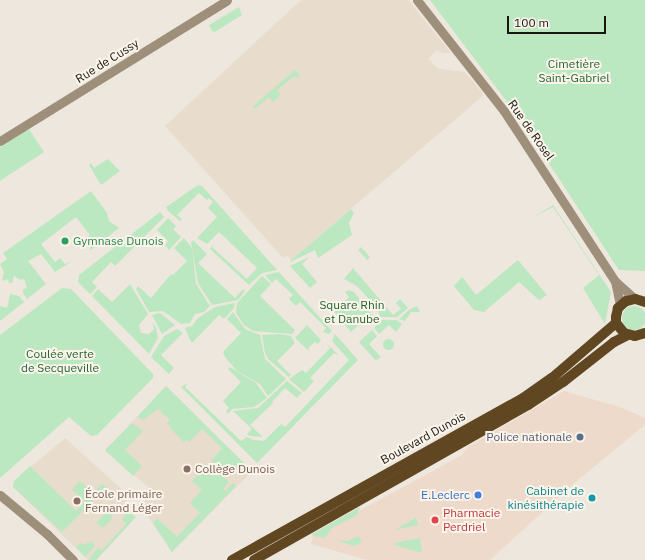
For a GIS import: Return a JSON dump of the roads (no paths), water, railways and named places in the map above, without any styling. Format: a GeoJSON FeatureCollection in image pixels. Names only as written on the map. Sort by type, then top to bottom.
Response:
{"type":"FeatureCollection","features":[{"type":"Feature","properties":{"kind":"main road"},"geometry":{"type":"LineString","coordinates":[[642,301],[620,305],[616,313],[616,323],[628,335],[644,335]]}},
{"type":"Feature","properties":{"kind":"main road","name":"Boulevard Dunois"},"geometry":{"type":"LineString","coordinates":[[232,560],[523,398],[552,378],[616,323]]}},
{"type":"Feature","properties":{"kind":"main road","name":"Boulevard Dunois"},"geometry":{"type":"LineString","coordinates":[[254,560],[528,405],[564,382],[617,340],[628,335]]}},
{"type":"Feature","properties":{"kind":"street","name":"Rue de Cussy"},"geometry":{"type":"LineString","coordinates":[[0,141],[227,0]]}},
{"type":"Feature","properties":{"kind":"street","name":"Rue de Rosel"},"geometry":{"type":"LineString","coordinates":[[418,0],[504,111],[615,281],[642,301]]}},
{"type":"Feature","properties":{"kind":"street","name":"Rue de Rosel"},"geometry":{"type":"LineString","coordinates":[[615,281],[620,305]]}},
{"type":"Feature","properties":{"kind":"street"},"geometry":{"type":"LineString","coordinates":[[0,495],[47,534],[73,560]]}},
{"type":"Feature","properties":{"kind":"place","name":"Gymnase Dunois"},"geometry":{"type":"Point","coordinates":[65,241]}},
{"type":"Feature","properties":{"kind":"place","name":"Police nationale"},"geometry":{"type":"Point","coordinates":[580,437]}},
{"type":"Feature","properties":{"kind":"place","name":"Collège Dunois"},"geometry":{"type":"Point","coordinates":[187,469]}},
{"type":"Feature","properties":{"kind":"place","name":"E.Leclerc"},"geometry":{"type":"Point","coordinates":[478,495]}},
{"type":"Feature","properties":{"kind":"place","name":"Cabinet de kinésithérapie"},"geometry":{"type":"Point","coordinates":[592,498]}},
{"type":"Feature","properties":{"kind":"place","name":"École primaire Fernand Léger"},"geometry":{"type":"Point","coordinates":[77,501]}},
{"type":"Feature","properties":{"kind":"place","name":"Pharmacie Perdriel"},"geometry":{"type":"Point","coordinates":[435,520]}},
{"type":"Feature","properties":{"kind":"park label","name":"Cimetière Saint-Gabriel"},"geometry":{"type":"Point","coordinates":[574,71]}},
{"type":"Feature","properties":{"kind":"park label","name":"Square Rhin et Danube"},"geometry":{"type":"Point","coordinates":[352,312]}},
{"type":"Feature","properties":{"kind":"park label","name":"Coulée verte de Secqueville"},"geometry":{"type":"Point","coordinates":[60,361]}}]}
